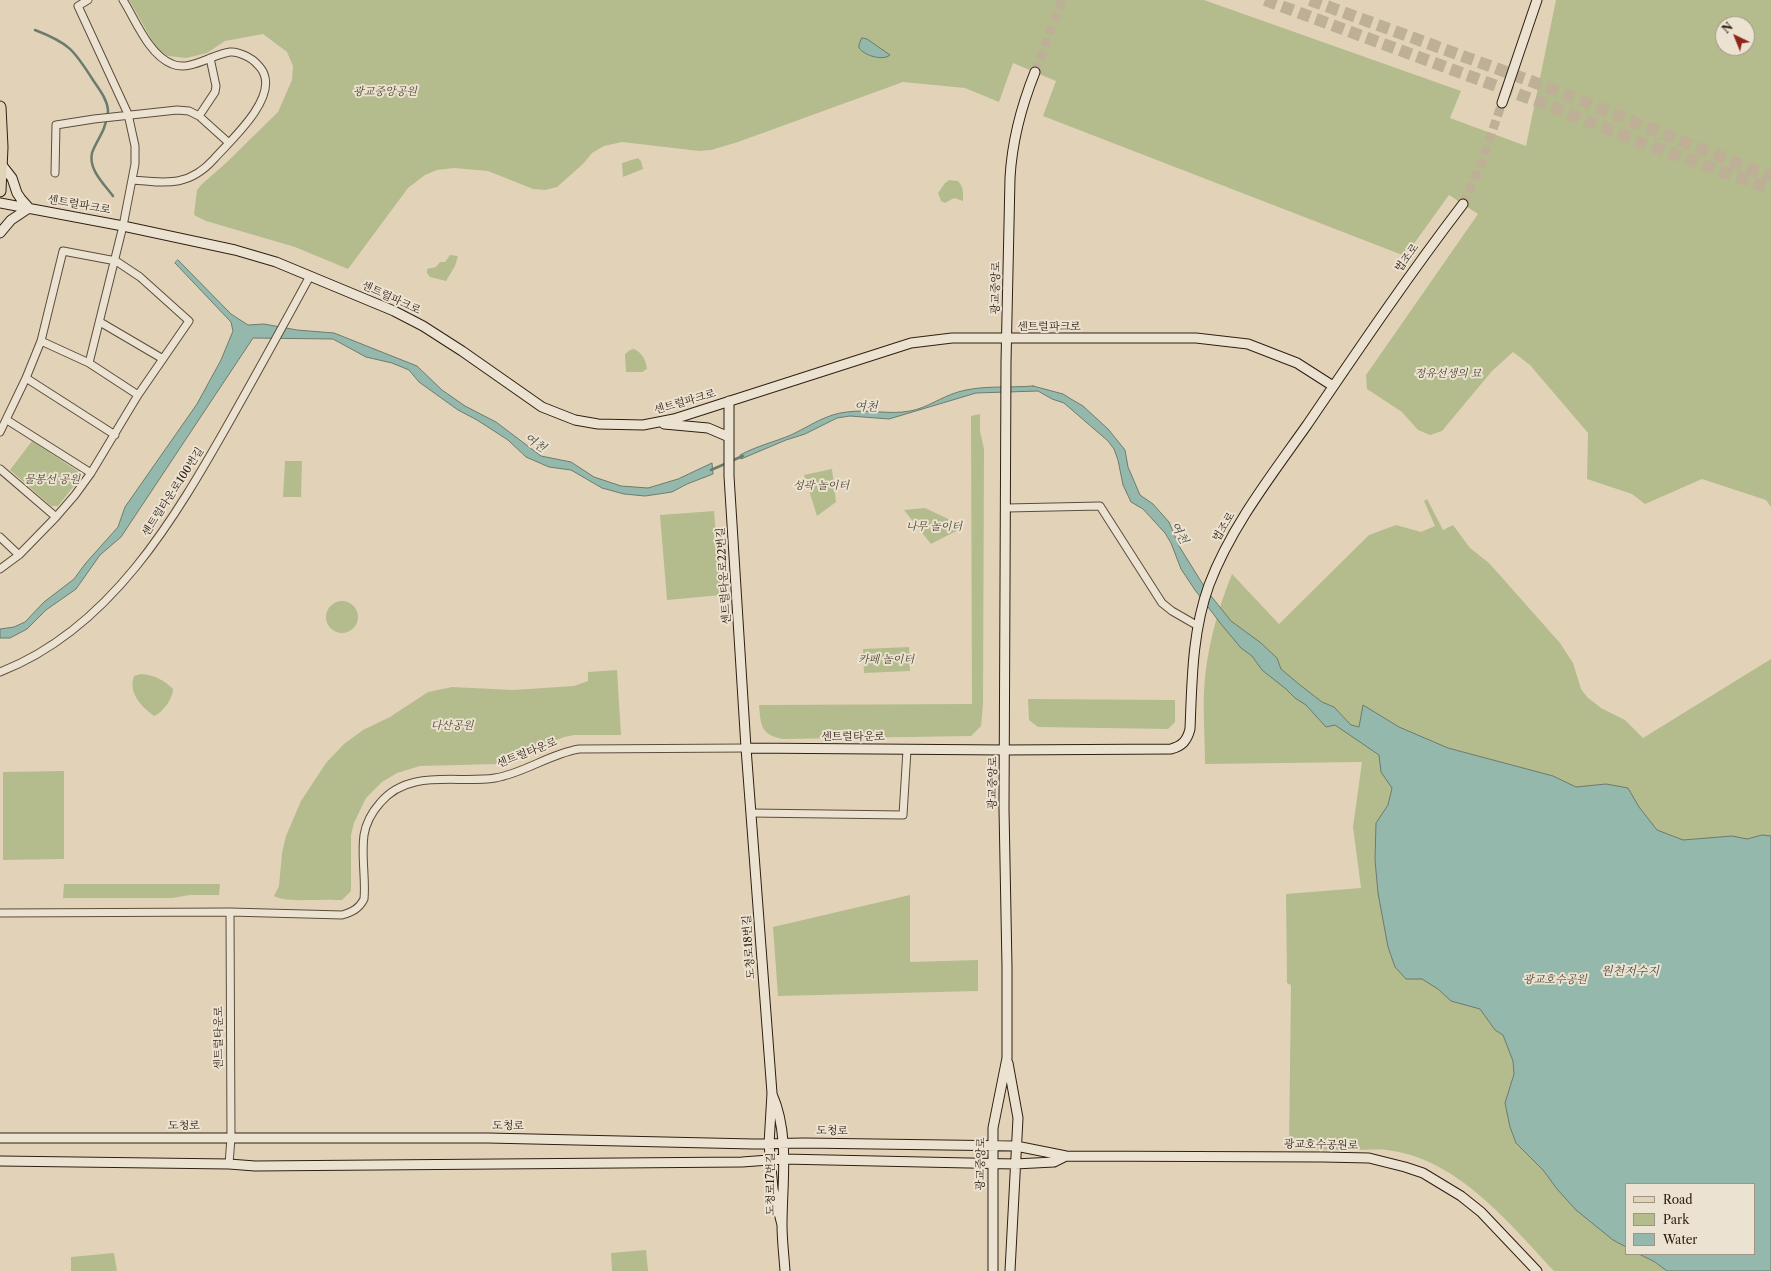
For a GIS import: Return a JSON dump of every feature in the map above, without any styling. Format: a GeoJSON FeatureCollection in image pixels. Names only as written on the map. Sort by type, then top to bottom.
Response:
{"type":"FeatureCollection","features":[{"type":"Feature","properties":{"kind":"main road"},"geometry":{"type":"LineString","coordinates":[[0,107],[2,130],[0,191]]}},
{"type":"Feature","properties":{"kind":"street"},"geometry":{"type":"LineString","coordinates":[[88,0],[78,6],[128,114],[135,146],[133,180],[116,261],[89,363]]}},
{"type":"Feature","properties":{"kind":"street"},"geometry":{"type":"LineString","coordinates":[[123,0],[153,51],[162,60],[174,65],[190,65],[232,52],[246,56],[256,62],[265,74],[266,85],[261,104],[212,162],[194,176],[172,183],[133,180]]}},
{"type":"Feature","properties":{"kind":"street"},"geometry":{"type":"LineString","coordinates":[[1502,102],[1537,0]]}},
{"type":"Feature","properties":{"kind":"street"},"geometry":{"type":"LineString","coordinates":[[199,116],[215,92],[216,86],[210,58]]}},
{"type":"Feature","properties":{"kind":"street","name":"광교중앙로"},"geometry":{"type":"LineString","coordinates":[[1010,1271],[1018,1118],[1007,1058],[1005,750],[1007,508],[1006,362],[1011,157],[1022,106],[1035,72]]}},
{"type":"Feature","properties":{"kind":"street"},"geometry":{"type":"LineString","coordinates":[[55,173],[56,126],[94,119],[128,114],[177,110],[189,111],[199,116],[229,143]]}},
{"type":"Feature","properties":{"kind":"street"},"geometry":{"type":"LineString","coordinates":[[0,233],[11,220],[29,208],[21,199],[12,178],[1,164]]}},
{"type":"Feature","properties":{"kind":"street","name":"센트럴파크로"},"geometry":{"type":"LineString","coordinates":[[0,203],[123,226],[235,250],[276,262],[394,311],[423,326],[462,351],[534,402],[561,416],[604,425],[622,426],[655,424],[674,420],[729,401],[911,344],[952,338],[1196,338],[1248,344],[1297,363],[1333,386]]}},
{"type":"Feature","properties":{"kind":"street","name":"법조로"},"geometry":{"type":"LineString","coordinates":[[1005,750],[1171,749],[1180,747],[1188,737],[1190,729],[1193,659],[1199,623],[1209,586],[1224,551],[1250,507],[1387,306],[1463,204]]}},
{"type":"Feature","properties":{"kind":"street"},"geometry":{"type":"LineString","coordinates":[[0,432],[26,378],[40,341],[63,250],[116,261],[140,277],[189,321],[138,395],[91,473],[75,495],[19,555],[0,569]]}},
{"type":"Feature","properties":{"kind":"street","name":"센트럴타운로100번길"},"geometry":{"type":"LineString","coordinates":[[0,672],[23,663],[56,644],[90,617],[118,587],[151,547],[202,470],[310,276]]}},
{"type":"Feature","properties":{"kind":"street"},"geometry":{"type":"LineString","coordinates":[[100,322],[163,360]]}},
{"type":"Feature","properties":{"kind":"street"},"geometry":{"type":"LineString","coordinates":[[40,341],[89,363],[138,395]]}},
{"type":"Feature","properties":{"kind":"street"},"geometry":{"type":"LineString","coordinates":[[26,378],[114,435]]}},
{"type":"Feature","properties":{"kind":"street","name":"센트럴타운로22번길"},"geometry":{"type":"LineString","coordinates":[[729,401],[728,476],[746,748]]}},
{"type":"Feature","properties":{"kind":"street"},"geometry":{"type":"LineString","coordinates":[[7,420],[91,473]]}},
{"type":"Feature","properties":{"kind":"street"},"geometry":{"type":"LineString","coordinates":[[655,424],[708,428],[729,438]]}},
{"type":"Feature","properties":{"kind":"street"},"geometry":{"type":"LineString","coordinates":[[0,469],[56,517]]}},
{"type":"Feature","properties":{"kind":"street"},"geometry":{"type":"LineString","coordinates":[[1007,508],[1100,506],[1162,603],[1172,611],[1199,623]]}},
{"type":"Feature","properties":{"kind":"street"},"geometry":{"type":"LineString","coordinates":[[0,537],[19,555]]}},
{"type":"Feature","properties":{"kind":"street","name":"센트럴타운로"},"geometry":{"type":"LineString","coordinates":[[0,913],[230,912],[342,915],[360,906],[364,899],[363,849],[364,835],[367,824],[374,810],[384,798],[398,788],[408,784],[429,780],[501,777],[555,755],[579,749],[746,748],[1005,750]]}},
{"type":"Feature","properties":{"kind":"street","name":"도청로18번길"},"geometry":{"type":"LineString","coordinates":[[746,748],[772,1093],[769,1144]]}},
{"type":"Feature","properties":{"kind":"street"},"geometry":{"type":"LineString","coordinates":[[751,813],[903,815],[907,750]]}},
{"type":"Feature","properties":{"kind":"street","name":"센트럴타운로"},"geometry":{"type":"LineString","coordinates":[[229,1164],[231,1138],[230,912]]}},
{"type":"Feature","properties":{"kind":"street","name":"광교중앙로"},"geometry":{"type":"LineString","coordinates":[[993,1271],[992,1164],[994,1128],[1007,1058]]}},
{"type":"Feature","properties":{"kind":"street","name":"도청로17번길"},"geometry":{"type":"LineString","coordinates":[[772,1093],[779,1110],[783,1144],[785,1182],[782,1225],[785,1271]]}},
{"type":"Feature","properties":{"kind":"street","name":"도청로"},"geometry":{"type":"LineString","coordinates":[[0,1138],[480,1138],[769,1144],[804,1142],[993,1147],[1016,1146]]}},
{"type":"Feature","properties":{"kind":"street","name":"도청로17번길"},"geometry":{"type":"LineString","coordinates":[[769,1144],[773,1189],[782,1225]]}},
{"type":"Feature","properties":{"kind":"street","name":"광교호수공원로"},"geometry":{"type":"LineString","coordinates":[[1016,1146],[1066,1156],[1336,1157],[1369,1158],[1384,1161],[1423,1173],[1461,1196],[1481,1212],[1537,1271]]}},
{"type":"Feature","properties":{"kind":"street","name":"광교호수공원로"},"geometry":{"type":"LineString","coordinates":[[770,1160],[783,1159],[1015,1164],[1054,1162],[1066,1156]]}},
{"type":"Feature","properties":{"kind":"street"},"geometry":{"type":"LineString","coordinates":[[0,1161],[229,1164],[262,1166],[742,1162],[770,1160]]}},
{"type":"Feature","properties":{"kind":"green space"},"geometry":{"type":"Polygon","coordinates":[[[129,0],[1204,0],[1461,91],[1450,118],[1526,146],[1556,0],[1771,0],[1771,507],[1766,500],[1702,479],[1645,504],[1632,494],[1587,479],[1588,433],[1530,365],[1513,352],[1492,371],[1442,431],[1430,435],[1418,430],[1402,412],[1367,389],[1366,375],[1478,214],[1449,195],[1405,256],[1043,116],[1056,81],[1013,63],[999,102],[965,88],[903,82],[738,142],[711,150],[699,151],[622,142],[604,146],[592,153],[583,164],[557,187],[545,190],[533,189],[488,171],[454,168],[437,170],[425,175],[408,188],[348,269],[295,247],[206,221],[194,215],[197,190],[278,112],[292,80],[293,66],[287,52],[263,34],[225,41],[207,53],[186,58],[168,56],[157,49],[129,0]]]}},
{"type":"Feature","properties":{"kind":"green space"},"geometry":{"type":"Polygon","coordinates":[[[638,158],[641,161],[643,169],[623,177],[622,163],[638,158]]]}},
{"type":"Feature","properties":{"kind":"green space"},"geometry":{"type":"Polygon","coordinates":[[[949,180],[958,181],[960,184],[963,190],[963,201],[954,198],[945,203],[941,201],[938,193],[949,180]]]}},
{"type":"Feature","properties":{"kind":"green space"},"geometry":{"type":"Polygon","coordinates":[[[450,255],[458,256],[455,266],[446,281],[430,277],[427,273],[427,269],[436,267],[440,262],[445,262],[450,255]]]}},
{"type":"Feature","properties":{"kind":"green space"},"geometry":{"type":"Polygon","coordinates":[[[634,349],[644,358],[647,369],[642,372],[626,372],[625,354],[634,349]]]}},
{"type":"Feature","properties":{"kind":"green space"},"geometry":{"type":"Polygon","coordinates":[[[980,414],[980,431],[984,449],[983,704],[981,726],[971,736],[782,739],[769,734],[763,728],[761,723],[759,705],[972,704],[971,416],[980,414]]]}},
{"type":"Feature","properties":{"kind":"green space","name":"물봉선 공원"},"geometry":{"type":"Polygon","coordinates":[[[32,441],[79,472],[81,477],[58,506],[51,506],[10,470],[32,441]]]}},
{"type":"Feature","properties":{"kind":"green space"},"geometry":{"type":"Polygon","coordinates":[[[285,461],[302,461],[301,497],[283,497],[285,461]]]}},
{"type":"Feature","properties":{"kind":"green space","name":"성곽 놀이터"},"geometry":{"type":"Polygon","coordinates":[[[832,469],[836,502],[817,516],[804,475],[832,469]]]}},
{"type":"Feature","properties":{"kind":"green space","name":"광교호수공원"},"geometry":{"type":"Polygon","coordinates":[[[1427,499],[1443,530],[1453,525],[1470,548],[1489,563],[1560,643],[1573,663],[1581,689],[1587,697],[1601,708],[1625,720],[1643,738],[1771,659],[1771,1271],[1554,1271],[1519,1233],[1480,1196],[1459,1179],[1436,1166],[1412,1156],[1387,1150],[1289,1149],[1291,985],[1287,983],[1286,894],[1361,888],[1353,827],[1362,762],[1205,764],[1204,691],[1207,661],[1213,631],[1232,574],[1279,624],[1369,535],[1396,525],[1421,532],[1435,526],[1424,501],[1427,499]]]}},
{"type":"Feature","properties":{"kind":"green space","name":"나무 놀이터"},"geometry":{"type":"Polygon","coordinates":[[[925,508],[957,523],[960,529],[931,544],[904,510],[925,508]]]}},
{"type":"Feature","properties":{"kind":"green space"},"geometry":{"type":"Polygon","coordinates":[[[714,511],[721,595],[667,600],[660,515],[714,511]]]}},
{"type":"Feature","properties":{"kind":"green space"},"geometry":{"type":"Polygon","coordinates":[[[339,601],[345,601],[355,608],[358,617],[357,623],[351,630],[345,633],[339,633],[329,626],[326,620],[326,614],[333,604],[339,601]]]}},
{"type":"Feature","properties":{"kind":"green space","name":"카페 놀이터"},"geometry":{"type":"Polygon","coordinates":[[[909,647],[910,671],[864,673],[863,649],[909,647]]]}},
{"type":"Feature","properties":{"kind":"green space","name":"다산공원"},"geometry":{"type":"Polygon","coordinates":[[[617,670],[621,735],[575,735],[564,737],[498,764],[420,766],[397,773],[382,782],[366,798],[354,823],[351,835],[351,891],[342,900],[295,900],[274,896],[279,886],[282,853],[286,836],[301,801],[326,763],[344,744],[363,730],[390,717],[428,692],[452,687],[513,690],[574,686],[588,681],[588,672],[617,670]]]}},
{"type":"Feature","properties":{"kind":"green space"},"geometry":{"type":"Polygon","coordinates":[[[141,674],[158,678],[173,689],[173,693],[166,705],[154,716],[140,703],[134,693],[134,676],[141,674]]]}},
{"type":"Feature","properties":{"kind":"green space"},"geometry":{"type":"Polygon","coordinates":[[[1028,699],[1175,700],[1175,722],[1168,729],[1038,727],[1029,720],[1028,699]]]}},
{"type":"Feature","properties":{"kind":"green space"},"geometry":{"type":"Polygon","coordinates":[[[64,771],[64,859],[3,860],[3,772],[64,771]]]}},
{"type":"Feature","properties":{"kind":"green space"},"geometry":{"type":"Polygon","coordinates":[[[64,884],[220,884],[219,895],[190,895],[172,898],[63,898],[64,884]]]}},
{"type":"Feature","properties":{"kind":"green space"},"geometry":{"type":"Polygon","coordinates":[[[910,895],[910,962],[978,960],[978,991],[778,996],[773,927],[910,895]]]}},
{"type":"Feature","properties":{"kind":"green space"},"geometry":{"type":"Polygon","coordinates":[[[646,1250],[648,1271],[612,1271],[611,1253],[646,1250]]]}},
{"type":"Feature","properties":{"kind":"green space"},"geometry":{"type":"Polygon","coordinates":[[[114,1253],[117,1271],[71,1271],[71,1257],[114,1253]]]}},
{"type":"Feature","properties":{"kind":"water"},"geometry":{"type":"Polygon","coordinates":[[[862,38],[867,39],[890,55],[879,58],[865,53],[859,48],[862,38]]]}},
{"type":"Feature","properties":{"kind":"water"},"geometry":{"type":"Polygon","coordinates":[[[178,260],[231,314],[248,325],[264,324],[297,330],[334,333],[417,366],[442,390],[465,406],[496,422],[541,456],[571,462],[594,477],[621,486],[648,488],[678,479],[712,463],[713,474],[687,484],[672,492],[645,496],[624,494],[602,488],[571,470],[549,467],[526,457],[508,440],[477,420],[458,410],[419,382],[409,370],[392,363],[366,357],[333,339],[253,338],[121,537],[100,555],[76,589],[46,610],[27,629],[10,638],[0,638],[0,629],[14,627],[25,622],[44,602],[74,579],[85,564],[118,527],[125,507],[197,404],[221,360],[233,331],[231,322],[175,263],[178,260]]]}},
{"type":"Feature","properties":{"kind":"water","name":"원천저수지"},"geometry":{"type":"Polygon","coordinates":[[[1033,386],[1063,394],[1083,406],[1108,429],[1125,450],[1128,467],[1140,495],[1153,504],[1169,522],[1179,546],[1207,591],[1231,621],[1261,643],[1277,658],[1281,669],[1322,702],[1334,707],[1351,725],[1359,727],[1363,705],[1399,727],[1448,748],[1553,776],[1576,787],[1606,784],[1628,788],[1639,807],[1657,830],[1683,840],[1732,836],[1747,839],[1762,835],[1771,836],[1771,1271],[1667,1271],[1655,1262],[1641,1255],[1755,1255],[1755,1183],[1625,1183],[1625,1246],[1613,1240],[1576,1210],[1557,1189],[1543,1170],[1516,1143],[1510,1127],[1505,1103],[1514,1074],[1513,1061],[1503,1035],[1495,1030],[1480,1009],[1451,1001],[1438,989],[1422,979],[1406,979],[1395,967],[1388,947],[1378,893],[1375,860],[1376,823],[1388,805],[1392,788],[1381,772],[1379,755],[1335,725],[1326,727],[1306,705],[1295,698],[1262,670],[1252,656],[1241,648],[1195,590],[1181,569],[1171,543],[1165,533],[1143,509],[1131,502],[1123,485],[1118,460],[1114,449],[1108,441],[1064,403],[1052,399],[1038,391],[976,393],[889,419],[850,416],[837,418],[805,434],[786,440],[741,459],[740,455],[746,452],[791,435],[832,415],[855,411],[902,412],[916,410],[958,392],[976,388],[1033,386]]]}},
{"type":"Feature","properties":{"kind":"waterway"},"geometry":{"type":"LineString","coordinates":[[35,30],[56,39],[70,49],[81,61],[104,98],[108,110],[107,117],[103,131],[95,146],[91,159],[92,165],[98,176],[113,196]]}},
{"type":"Feature","properties":{"kind":"waterway","name":"여천"},"geometry":{"type":"LineString","coordinates":[[731,461],[743,456]]}},
{"type":"Feature","properties":{"kind":"waterway","name":"여천"},"geometry":{"type":"LineString","coordinates":[[711,470],[727,463]]}},
{"type":"Feature","properties":{"kind":"tunnel"},"geometry":{"type":"LineString","coordinates":[[1035,72],[1062,0]]}},
{"type":"Feature","properties":{"kind":"tunnel"},"geometry":{"type":"LineString","coordinates":[[1265,0],[1542,103],[1637,141],[1771,189]]}},
{"type":"Feature","properties":{"kind":"tunnel"},"geometry":{"type":"LineString","coordinates":[[1310,0],[1547,87],[1771,177]]}},
{"type":"Feature","properties":{"kind":"tunnel"},"geometry":{"type":"LineString","coordinates":[[1463,204],[1480,167],[1502,103]]}},
{"type":"Feature","properties":{"kind":"park label","name":"광교중앙공원"},"geometry":{"type":"Point","coordinates":[385,92]}},
{"type":"Feature","properties":{"kind":"park label","name":"정유선생의 묘"},"geometry":{"type":"Point","coordinates":[1448,374]}}]}
